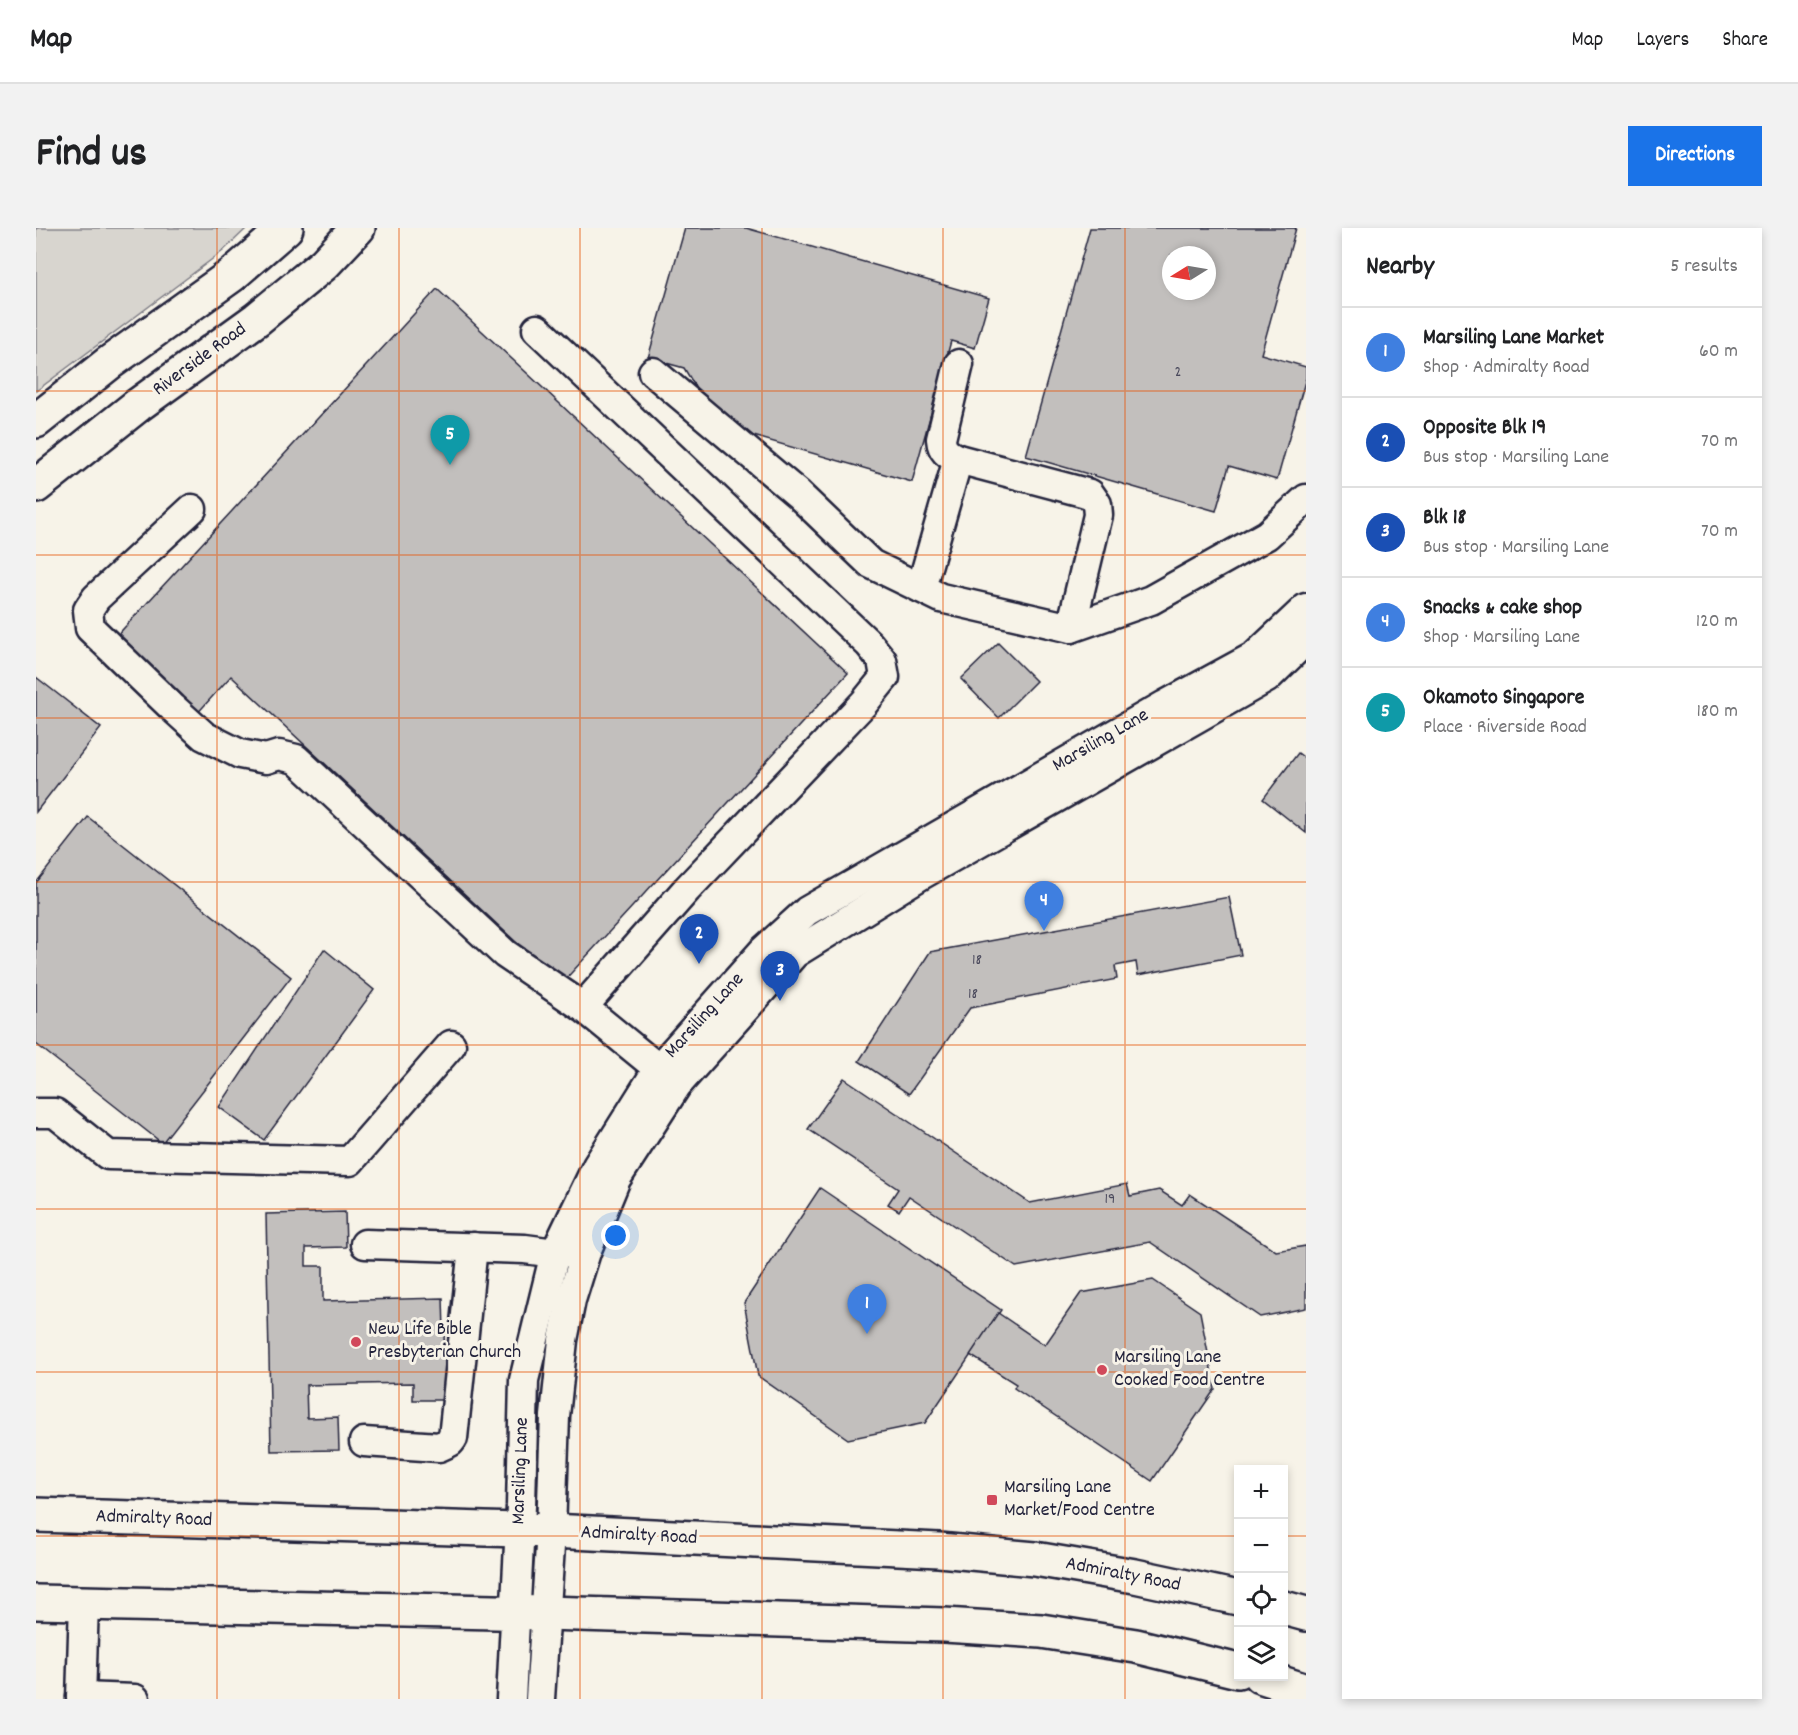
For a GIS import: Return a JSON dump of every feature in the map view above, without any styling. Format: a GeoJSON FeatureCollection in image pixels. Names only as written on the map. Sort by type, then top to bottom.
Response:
{"type":"FeatureCollection","features":[{"type":"Feature","properties":{"kind":"main road"},"geometry":{"type":"LineString","coordinates":[[36,421],[109,363],[232,275],[286,228]]}},
{"type":"Feature","properties":{"kind":"main road","name":"Riverside Road"},"geometry":{"type":"LineString","coordinates":[[36,486],[138,405],[257,319],[324,264],[358,228]]}},
{"type":"Feature","properties":{"kind":"main road","name":"Admiralty Road"},"geometry":{"type":"LineString","coordinates":[[36,1515],[535,1531],[939,1550],[1024,1558],[1135,1576],[1234,1597]]}},
{"type":"Feature","properties":{"kind":"main road"},"geometry":{"type":"LineString","coordinates":[[36,1602],[530,1612],[944,1625],[1041,1631],[1136,1646],[1234,1670]]}},
{"type":"Feature","properties":{"kind":"main road"},"geometry":{"type":"LineString","coordinates":[[1288,1609],[1306,1614]]}},
{"type":"Feature","properties":{"kind":"main road"},"geometry":{"type":"LineString","coordinates":[[1273,1681],[1306,1691]]}},
{"type":"Feature","properties":{"kind":"street"},"geometry":{"type":"LineString","coordinates":[[537,329],[868,644],[882,660],[885,676],[864,703],[687,890],[583,1007]]}},
{"type":"Feature","properties":{"kind":"street"},"geometry":{"type":"LineString","coordinates":[[959,364],[941,439],[941,447],[945,453],[958,459],[1090,494],[1097,504],[1098,515],[1071,628]]}},
{"type":"Feature","properties":{"kind":"street"},"geometry":{"type":"LineString","coordinates":[[653,372],[798,494],[871,564],[941,597],[1071,628],[1151,600],[1267,534],[1306,499]]}},
{"type":"Feature","properties":{"kind":"street"},"geometry":{"type":"LineString","coordinates":[[921,588],[958,459]]}},
{"type":"Feature","properties":{"kind":"street"},"geometry":{"type":"LineString","coordinates":[[192,509],[96,598],[88,610],[90,628],[204,736],[240,754],[266,759],[279,755],[296,759],[505,954],[583,1007],[668,1077]]}},
{"type":"Feature","properties":{"kind":"street","name":"Marsiling Lane"},"geometry":{"type":"LineString","coordinates":[[535,1531],[524,1380],[555,1253],[597,1166],[668,1077],[795,953],[913,864],[1171,716],[1255,656],[1306,608]]}},
{"type":"Feature","properties":{"kind":"street","name":"Marsiling Lane"},"geometry":{"type":"LineString","coordinates":[[1171,716],[1267,678],[1306,640]]}},
{"type":"Feature","properties":{"kind":"street"},"geometry":{"type":"LineString","coordinates":[[36,1113],[55,1113],[108,1155],[350,1161],[451,1045]]}},
{"type":"Feature","properties":{"kind":"street","name":"Marsiling Lane"},"geometry":{"type":"LineString","coordinates":[[511,1699],[530,1612],[535,1531],[555,1416],[563,1340],[571,1300],[586,1252],[616,1179],[668,1077]]}},
{"type":"Feature","properties":{"kind":"street"},"geometry":{"type":"LineString","coordinates":[[365,1244],[525,1249],[555,1253],[586,1252]]}},
{"type":"Feature","properties":{"kind":"street"},"geometry":{"type":"LineString","coordinates":[[364,1442],[439,1447],[453,1438],[473,1247]]}},
{"type":"Feature","properties":{"kind":"street"},"geometry":{"type":"LineString","coordinates":[[84,1602],[81,1698],[135,1699]]}},
{"type":"Feature","properties":{"kind":"street","name":"Marsiling Lane"},"geometry":{"type":"LineString","coordinates":[[530,1612],[540,1699]]}},
{"type":"Feature","properties":{"kind":"shaded area"},"geometry":{"type":"Polygon","coordinates":[[[36,228],[247,228],[223,251],[36,391],[36,228]]]}},
{"type":"Feature","properties":{"kind":"building"},"geometry":{"type":"Polygon","coordinates":[[[685,228],[746,228],[989,298],[975,348],[951,341],[912,482],[719,426],[684,368],[648,358],[685,228]]]}},
{"type":"Feature","properties":{"kind":"building"},"geometry":{"type":"Polygon","coordinates":[[[1090,228],[1296,228],[1261,354],[1306,367],[1306,378],[1277,480],[1229,466],[1216,511],[1026,456],[1090,228]]]}},
{"type":"Feature","properties":{"kind":"building"},"geometry":{"type":"Polygon","coordinates":[[[437,289],[848,673],[561,984],[231,676],[194,717],[112,641],[437,289]]]}},
{"type":"Feature","properties":{"kind":"building"},"geometry":{"type":"Polygon","coordinates":[[[998,643],[1036,681],[999,718],[961,679],[998,643]]]}},
{"type":"Feature","properties":{"kind":"building"},"geometry":{"type":"Polygon","coordinates":[[[36,677],[101,728],[36,812],[36,677]]]}},
{"type":"Feature","properties":{"kind":"building"},"geometry":{"type":"Polygon","coordinates":[[[1298,753],[1306,759],[1306,833],[1263,799],[1298,753]]]}},
{"type":"Feature","properties":{"kind":"building"},"geometry":{"type":"Polygon","coordinates":[[[88,817],[291,977],[162,1143],[36,1044],[36,883],[88,817]]]}},
{"type":"Feature","properties":{"kind":"building"},"geometry":{"type":"Polygon","coordinates":[[[1229,897],[1241,955],[1138,975],[1136,962],[1115,966],[1117,979],[970,1008],[909,1094],[859,1061],[930,952],[1229,897]]]}},
{"type":"Feature","properties":{"kind":"building"},"geometry":{"type":"Polygon","coordinates":[[[324,949],[374,990],[264,1140],[219,1107],[324,949]]]}},
{"type":"Feature","properties":{"kind":"building"},"geometry":{"type":"Polygon","coordinates":[[[844,1078],[1030,1203],[1127,1184],[1130,1196],[1159,1190],[1182,1205],[1190,1194],[1276,1251],[1306,1246],[1306,1308],[1260,1317],[1150,1242],[1016,1267],[909,1196],[899,1211],[888,1204],[898,1189],[808,1129],[844,1078]]]}},
{"type":"Feature","properties":{"kind":"building"},"geometry":{"type":"Polygon","coordinates":[[[820,1188],[1001,1310],[925,1423],[848,1439],[758,1376],[744,1303],[820,1188]]]}},
{"type":"Feature","properties":{"kind":"building","name":"New Life Bible Presbyterian Church"},"geometry":{"type":"Polygon","coordinates":[[[345,1212],[346,1247],[306,1248],[306,1266],[323,1266],[323,1301],[443,1298],[446,1400],[413,1400],[413,1383],[306,1385],[307,1418],[338,1417],[339,1450],[271,1451],[266,1214],[345,1212]]]}},
{"type":"Feature","properties":{"kind":"building","name":"Marsiling Lane Cooked Food Centre"},"geometry":{"type":"Polygon","coordinates":[[[1153,1280],[1200,1312],[1215,1389],[1152,1481],[1014,1388],[1016,1384],[970,1355],[998,1313],[1045,1345],[1081,1293],[1153,1280]]]}},
{"type":"Feature","properties":{"kind":"place","name":"Okamoto Singapore"},"geometry":{"type":"Point","coordinates":[450,465]}},
{"type":"Feature","properties":{"kind":"place","name":"Snacks & cake shop"},"geometry":{"type":"Point","coordinates":[1044,931]}},
{"type":"Feature","properties":{"kind":"place","name":"Opposite Blk 19"},"geometry":{"type":"Point","coordinates":[699,964]}},
{"type":"Feature","properties":{"kind":"place","name":"Blk 18"},"geometry":{"type":"Point","coordinates":[780,1001]}},
{"type":"Feature","properties":{"kind":"place","name":"Marsiling Lane Market"},"geometry":{"type":"Point","coordinates":[867,1334]}},
{"type":"Feature","properties":{"kind":"place","name":"New Life Bible Presbyterian Church"},"geometry":{"type":"Point","coordinates":[356,1342]}},
{"type":"Feature","properties":{"kind":"place","name":"Marsiling Lane Cooked Food Centre"},"geometry":{"type":"Point","coordinates":[1102,1370]}},
{"type":"Feature","properties":{"kind":"place","name":"Marsiling Lane Market/Food Centre"},"geometry":{"type":"Point","coordinates":[992,1500]}}]}
